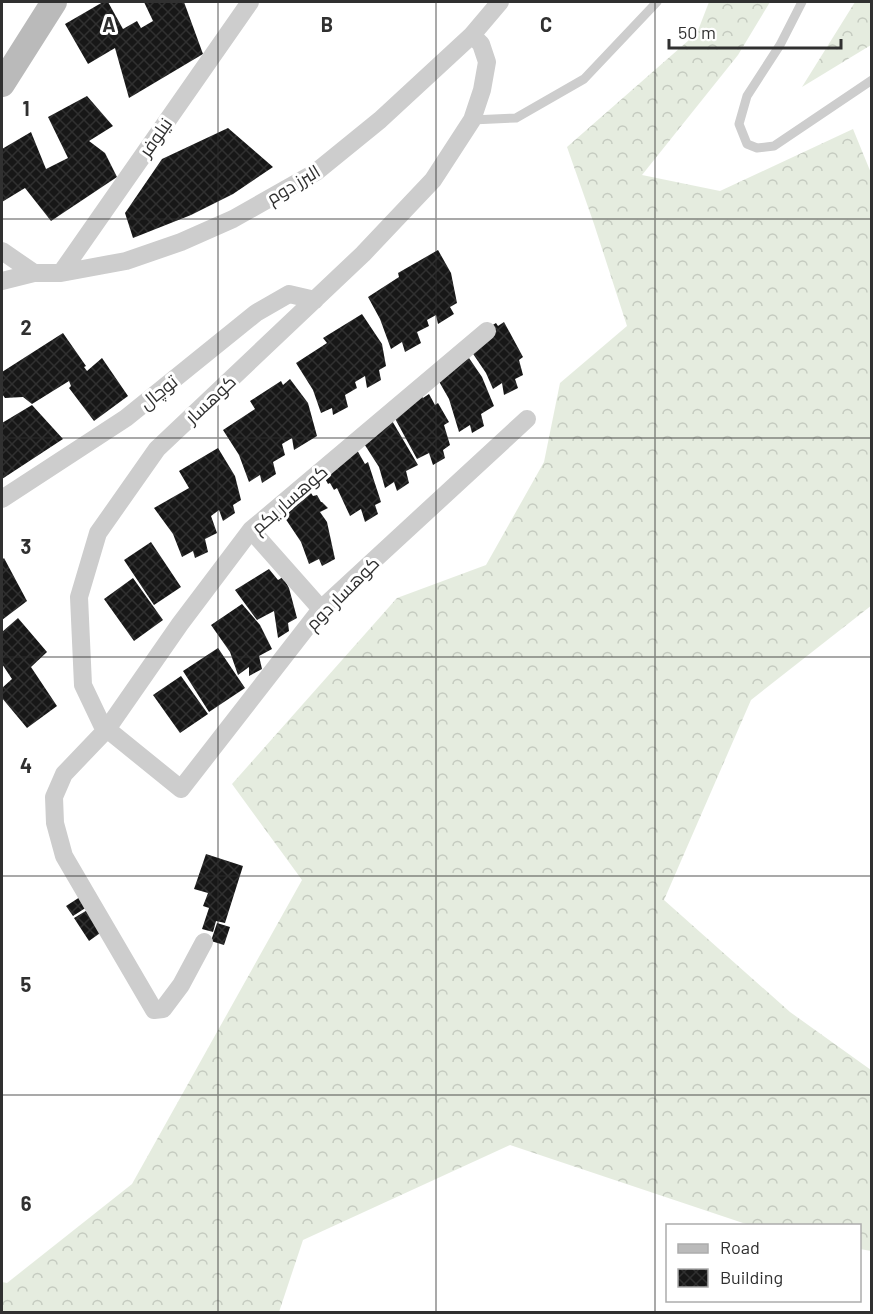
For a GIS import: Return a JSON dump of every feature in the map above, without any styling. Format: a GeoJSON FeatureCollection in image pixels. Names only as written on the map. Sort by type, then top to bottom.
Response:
{"type":"FeatureCollection","features":[{"type":"Feature","properties":{"kind":"main road"},"geometry":{"type":"LineString","coordinates":[[2,84],[54,2]]}},
{"type":"Feature","properties":{"kind":"street","name":"نیلوفر"},"geometry":{"type":"LineString","coordinates":[[61,273],[250,2]]}},
{"type":"Feature","properties":{"kind":"street","name":"البرز دوم"},"geometry":{"type":"LineString","coordinates":[[2,281],[34,273],[61,273],[126,261],[181,242],[233,219],[316,172],[380,120],[471,35],[500,2]]}},
{"type":"Feature","properties":{"kind":"street","name":"کوهسار"},"geometry":{"type":"LineString","coordinates":[[182,789],[102,725],[83,685],[79,597],[98,533],[157,449],[363,254],[433,180],[472,120],[482,90],[488,62],[481,45],[471,35]]}},
{"type":"Feature","properties":{"kind":"street"},"geometry":{"type":"LineString","coordinates":[[2,251],[34,273]]}},
{"type":"Feature","properties":{"kind":"street","name":"توچال"},"geometry":{"type":"LineString","coordinates":[[2,500],[126,418],[256,312],[289,294],[315,300]]}},
{"type":"Feature","properties":{"kind":"street","name":"کوهسار یکم"},"geometry":{"type":"LineString","coordinates":[[204,942],[181,985],[163,1009],[154,1010],[64,856],[55,823],[54,797],[64,774],[107,729],[180,624],[251,530],[487,332]]}},
{"type":"Feature","properties":{"kind":"street","name":"کوهسار دوم"},"geometry":{"type":"LineString","coordinates":[[182,789],[321,609],[527,419]]}},
{"type":"Feature","properties":{"kind":"street"},"geometry":{"type":"LineString","coordinates":[[251,530],[321,609]]}},
{"type":"Feature","properties":{"kind":"lane"},"geometry":{"type":"LineString","coordinates":[[472,120],[516,118],[584,80],[657,2]]}},
{"type":"Feature","properties":{"kind":"lane"},"geometry":{"type":"LineString","coordinates":[[802,2],[780,45],[747,96],[739,124],[747,144],[758,148],[774,146],[872,80]]}},
{"type":"Feature","properties":{"kind":"green space"},"geometry":{"type":"Polygon","coordinates":[[[709,2],[770,2],[738,55],[642,175],[720,191],[853,129],[871,173],[872,605],[751,700],[664,900],[790,1012],[871,1070],[871,1251],[861,1249],[861,1224],[747,1224],[510,1145],[303,1240],[279,1312],[2,1312],[2,1282],[7,1283],[132,1184],[302,880],[232,784],[397,598],[486,565],[544,462],[560,383],[627,326],[567,147],[697,33],[709,2]]]}},
{"type":"Feature","properties":{"kind":"green space"},"geometry":{"type":"Polygon","coordinates":[[[855,2],[871,2],[871,45],[802,87],[855,2]]]}},
{"type":"Feature","properties":{"kind":"building"},"geometry":{"type":"Polygon","coordinates":[[[103,2],[108,2],[123,29],[137,21],[141,28],[153,21],[144,2],[184,2],[203,54],[129,98],[115,48],[88,64],[65,24],[103,2]]]}},
{"type":"Feature","properties":{"kind":"building"},"geometry":{"type":"Polygon","coordinates":[[[87,96],[113,126],[89,141],[105,153],[117,177],[51,221],[25,188],[2,202],[2,149],[31,132],[46,169],[68,158],[48,117],[87,96]]]}},
{"type":"Feature","properties":{"kind":"building"},"geometry":{"type":"Polygon","coordinates":[[[228,128],[273,167],[233,194],[191,215],[133,238],[125,213],[162,159],[228,128]]]}},
{"type":"Feature","properties":{"kind":"building"},"geometry":{"type":"Polygon","coordinates":[[[438,250],[451,273],[457,303],[450,307],[454,314],[438,324],[436,315],[427,320],[429,326],[417,332],[421,343],[405,352],[402,342],[391,349],[380,319],[368,297],[399,277],[398,273],[438,250]]]}},
{"type":"Feature","properties":{"kind":"building"},"geometry":{"type":"Polygon","coordinates":[[[362,314],[382,344],[386,366],[379,370],[381,380],[367,388],[365,376],[355,382],[357,388],[345,395],[348,407],[333,415],[332,408],[321,413],[313,390],[296,363],[327,343],[323,338],[362,314]]]}},
{"type":"Feature","properties":{"kind":"building"},"geometry":{"type":"Polygon","coordinates":[[[504,322],[523,357],[519,360],[523,375],[515,379],[518,388],[504,395],[502,383],[493,389],[486,373],[465,342],[496,323],[498,326],[504,322]]]}},
{"type":"Feature","properties":{"kind":"building"},"geometry":{"type":"Polygon","coordinates":[[[63,333],[86,366],[84,367],[87,371],[102,358],[128,396],[94,421],[69,388],[71,386],[69,381],[32,404],[23,397],[5,398],[2,394],[2,372],[63,333]]]}},
{"type":"Feature","properties":{"kind":"building"},"geometry":{"type":"Polygon","coordinates":[[[469,358],[482,377],[494,406],[481,414],[484,426],[472,433],[470,425],[459,432],[449,399],[437,378],[469,358]]]}},
{"type":"Feature","properties":{"kind":"building"},"geometry":{"type":"Polygon","coordinates":[[[290,379],[308,403],[317,436],[294,450],[292,438],[282,444],[285,455],[273,462],[276,474],[262,483],[260,475],[249,482],[239,455],[223,430],[255,409],[250,401],[281,381],[283,385],[290,379]]]}},
{"type":"Feature","properties":{"kind":"building"},"geometry":{"type":"Polygon","coordinates":[[[420,394],[423,398],[429,394],[435,405],[438,403],[449,422],[444,425],[450,445],[443,450],[445,458],[433,465],[429,453],[417,459],[392,413],[420,394]]]}},
{"type":"Feature","properties":{"kind":"building"},"geometry":{"type":"Polygon","coordinates":[[[32,405],[63,439],[2,479],[2,423],[32,405]]]}},
{"type":"Feature","properties":{"kind":"building"},"geometry":{"type":"Polygon","coordinates":[[[391,419],[418,465],[406,471],[409,483],[397,491],[394,482],[385,488],[379,467],[361,439],[391,419]]]}},
{"type":"Feature","properties":{"kind":"building"},"geometry":{"type":"Polygon","coordinates":[[[218,448],[235,476],[241,500],[233,505],[235,513],[223,521],[219,510],[211,516],[217,533],[205,539],[208,552],[195,558],[193,551],[182,557],[173,534],[154,508],[189,488],[179,471],[218,448]]]}},
{"type":"Feature","properties":{"kind":"building"},"geometry":{"type":"Polygon","coordinates":[[[357,450],[365,464],[368,462],[381,502],[375,505],[378,514],[365,522],[361,509],[350,516],[337,488],[334,490],[330,483],[328,484],[322,473],[357,450]]]}},
{"type":"Feature","properties":{"kind":"building"},"geometry":{"type":"Polygon","coordinates":[[[309,490],[313,496],[317,495],[328,508],[320,512],[327,522],[335,559],[322,566],[319,559],[309,564],[301,542],[283,515],[309,490]]]}},
{"type":"Feature","properties":{"kind":"building"},"geometry":{"type":"Polygon","coordinates":[[[151,542],[181,587],[154,605],[124,560],[151,542]]]}},
{"type":"Feature","properties":{"kind":"building"},"geometry":{"type":"Polygon","coordinates":[[[4,558],[27,601],[2,620],[2,560],[4,558]]]}},
{"type":"Feature","properties":{"kind":"building"},"geometry":{"type":"Polygon","coordinates":[[[269,569],[278,580],[283,577],[289,588],[297,618],[288,623],[289,631],[278,638],[274,611],[257,620],[235,590],[269,569]]]}},
{"type":"Feature","properties":{"kind":"building"},"geometry":{"type":"Polygon","coordinates":[[[133,578],[163,620],[134,641],[104,599],[133,578]]]}},
{"type":"Feature","properties":{"kind":"building"},"geometry":{"type":"Polygon","coordinates":[[[242,604],[260,625],[272,649],[259,656],[262,669],[249,676],[249,667],[238,675],[230,652],[211,625],[242,604]]]}},
{"type":"Feature","properties":{"kind":"building"},"geometry":{"type":"Polygon","coordinates":[[[18,618],[47,652],[31,667],[57,706],[27,728],[2,698],[2,688],[12,679],[2,664],[2,632],[18,618]]]}},
{"type":"Feature","properties":{"kind":"building"},"geometry":{"type":"Polygon","coordinates":[[[218,648],[245,688],[209,712],[183,671],[218,648]]]}},
{"type":"Feature","properties":{"kind":"building"},"geometry":{"type":"Polygon","coordinates":[[[181,676],[208,714],[180,733],[153,695],[181,676]]]}},
{"type":"Feature","properties":{"kind":"building"},"geometry":{"type":"Polygon","coordinates":[[[206,854],[243,866],[225,923],[216,921],[213,932],[202,929],[209,908],[203,906],[208,893],[194,889],[206,854]]]}},
{"type":"Feature","properties":{"kind":"building"},"geometry":{"type":"Polygon","coordinates":[[[80,897],[87,907],[73,916],[66,906],[80,897]]]}},
{"type":"Feature","properties":{"kind":"building"},"geometry":{"type":"Polygon","coordinates":[[[89,909],[103,931],[89,941],[74,918],[89,909]]]}},
{"type":"Feature","properties":{"kind":"building"},"geometry":{"type":"Polygon","coordinates":[[[217,923],[230,927],[224,945],[211,941],[217,923]]]}}]}
